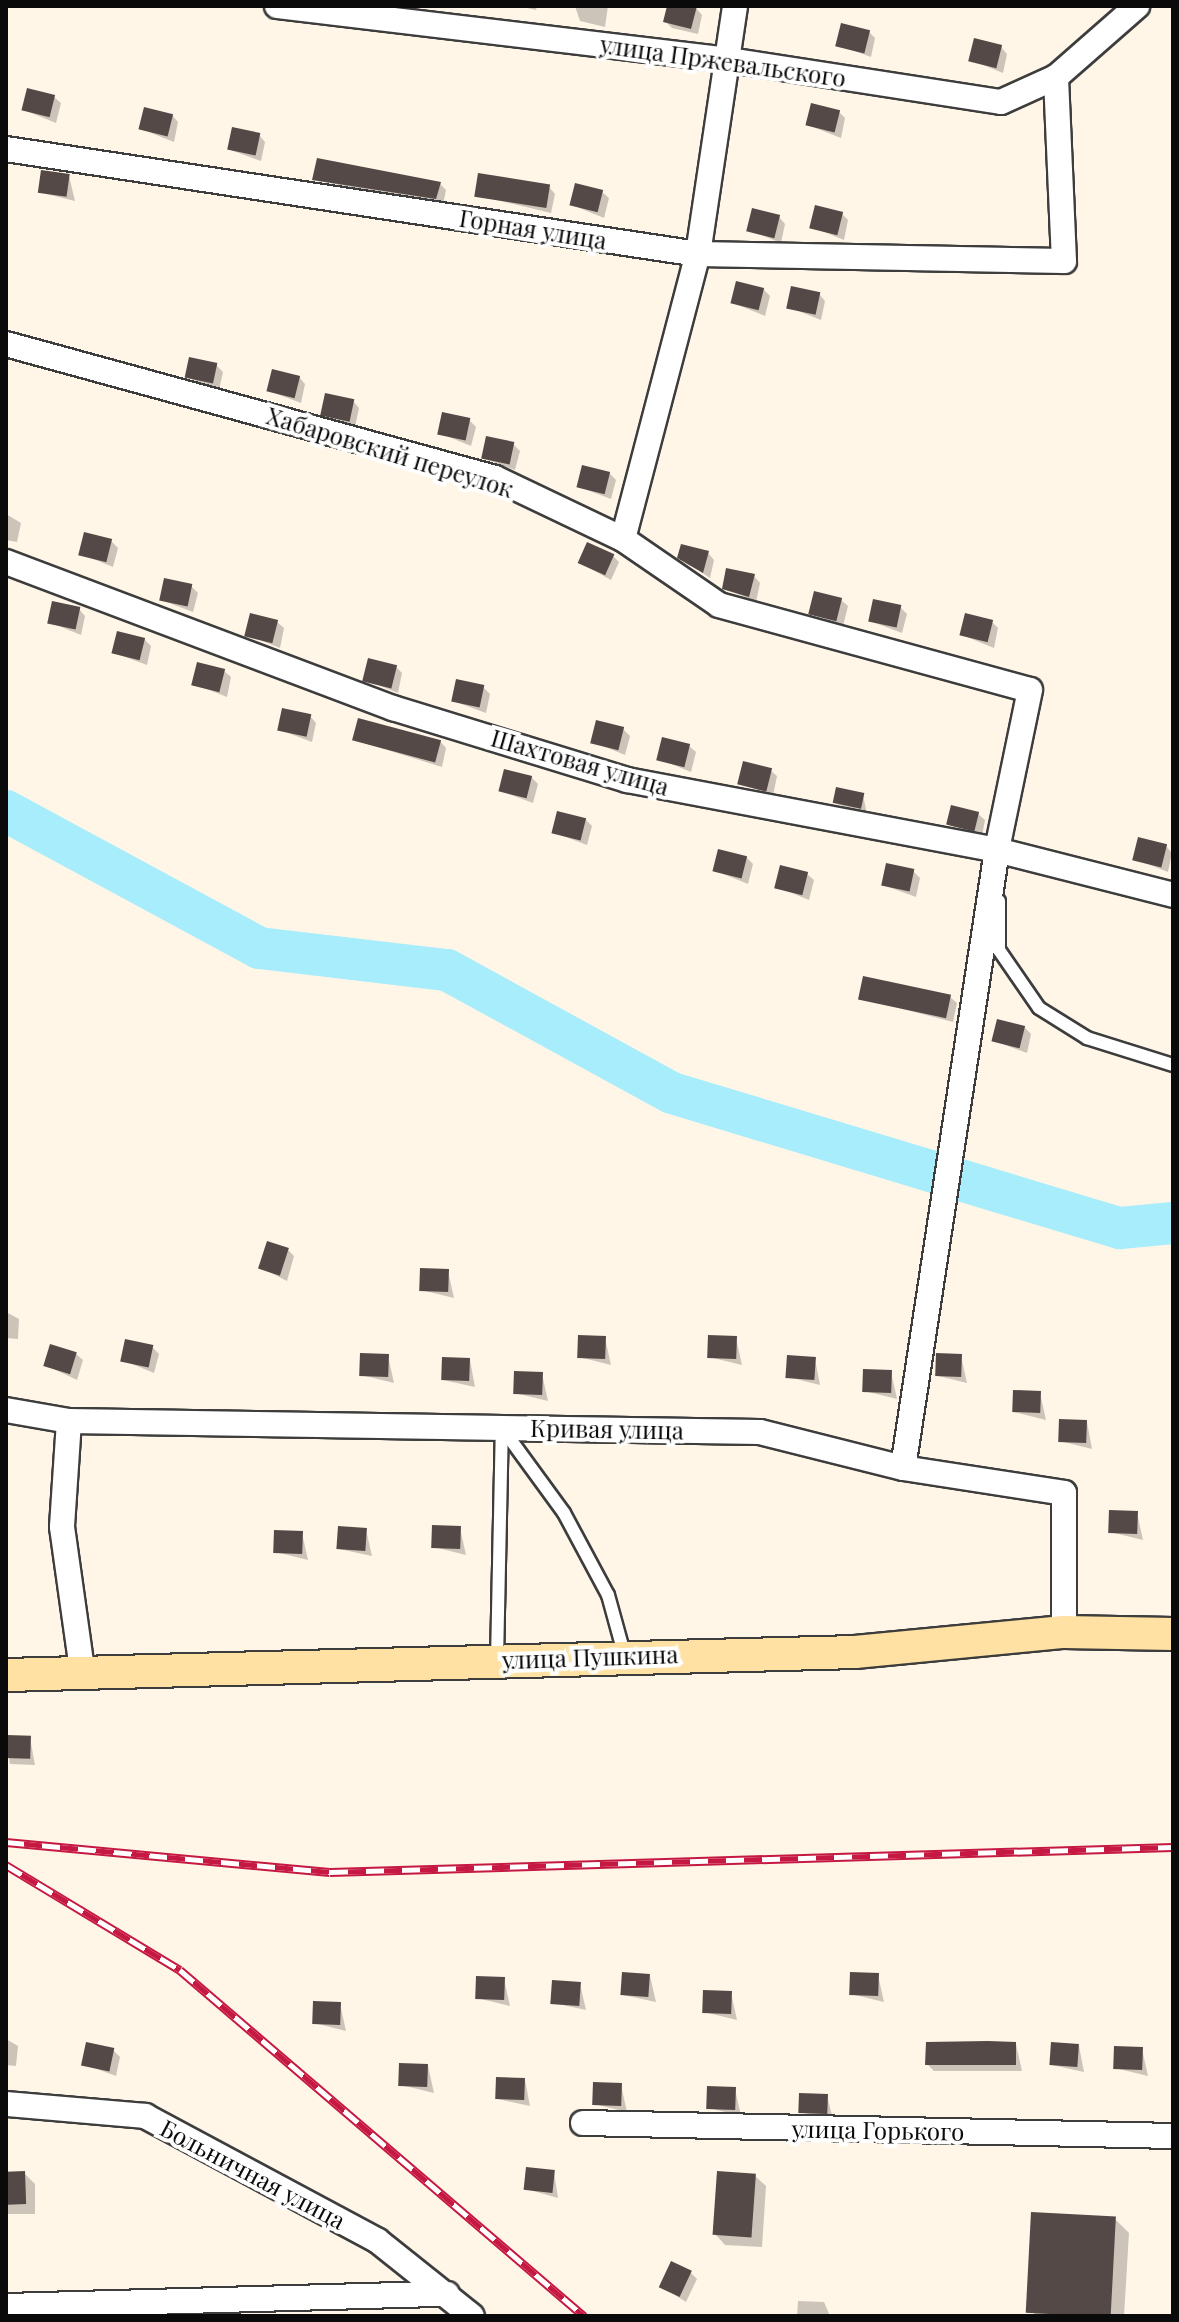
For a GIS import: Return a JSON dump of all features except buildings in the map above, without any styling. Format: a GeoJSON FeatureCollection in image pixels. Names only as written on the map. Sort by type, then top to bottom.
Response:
{"type":"FeatureCollection","features":[{"type":"Feature","properties":{"kind":"main road","name":"улица Пушкина"},"geometry":{"type":"LineString","coordinates":[[6,1675],[83,1676],[624,1653],[855,1652],[1064,1632],[1173,1634]]}},
{"type":"Feature","properties":{"kind":"street","name":"улица Пржевальского"},"geometry":{"type":"LineString","coordinates":[[277,6],[723,59],[1001,102],[1056,77],[1137,6]]}},
{"type":"Feature","properties":{"kind":"street"},"geometry":{"type":"LineString","coordinates":[[623,539],[698,254],[723,59],[735,6]]}},
{"type":"Feature","properties":{"kind":"street","name":"Горная улица"},"geometry":{"type":"LineString","coordinates":[[6,149],[698,254],[1064,261],[1056,77]]}},
{"type":"Feature","properties":{"kind":"street","name":"Хабаровский переулок"},"geometry":{"type":"LineString","coordinates":[[6,344],[495,478],[623,539],[719,605],[1030,690],[997,850]]}},
{"type":"Feature","properties":{"kind":"street","name":"Шахтовая улица"},"geometry":{"type":"LineString","coordinates":[[6,562],[393,708],[627,780],[997,850],[1173,895]]}},
{"type":"Feature","properties":{"kind":"street"},"geometry":{"type":"LineString","coordinates":[[903,1468],[997,850]]}},
{"type":"Feature","properties":{"kind":"street","name":"Кривая улица"},"geometry":{"type":"LineString","coordinates":[[6,1410],[69,1421],[760,1432],[903,1468],[1064,1493],[1064,1632]]}},
{"type":"Feature","properties":{"kind":"street"},"geometry":{"type":"LineString","coordinates":[[69,1421],[62,1527],[83,1676]]}},
{"type":"Feature","properties":{"kind":"street","name":"Больничная улица"},"geometry":{"type":"LineString","coordinates":[[6,2104],[145,2116],[378,2241],[472,2316]]}},
{"type":"Feature","properties":{"kind":"street","name":"улица Горького"},"geometry":{"type":"LineString","coordinates":[[583,2123],[1173,2136]]}},
{"type":"Feature","properties":{"kind":"street"},"geometry":{"type":"LineString","coordinates":[[6,2306],[447,2294]]}},
{"type":"Feature","properties":{"kind":"lane"},"geometry":{"type":"LineString","coordinates":[[997,850],[999,950],[1014,978],[1039,1008],[1087,1038],[1173,1065]]}},
{"type":"Feature","properties":{"kind":"lane"},"geometry":{"type":"LineString","coordinates":[[502,1428],[564,1513],[608,1595],[624,1653]]}},
{"type":"Feature","properties":{"kind":"lane"},"geometry":{"type":"LineString","coordinates":[[497,1660],[502,1428]]}},
{"type":"Feature","properties":{"kind":"waterway"},"geometry":{"type":"LineString","coordinates":[[6,811],[259,948],[447,970],[672,1093],[1120,1228],[1173,1223]]}},
{"type":"Feature","properties":{"kind":"railway"},"geometry":{"type":"LineString","coordinates":[[6,1842],[330,1872],[1173,1847]]}},
{"type":"Feature","properties":{"kind":"railway"},"geometry":{"type":"LineString","coordinates":[[6,1865],[180,1970],[584,2316]]}}]}
